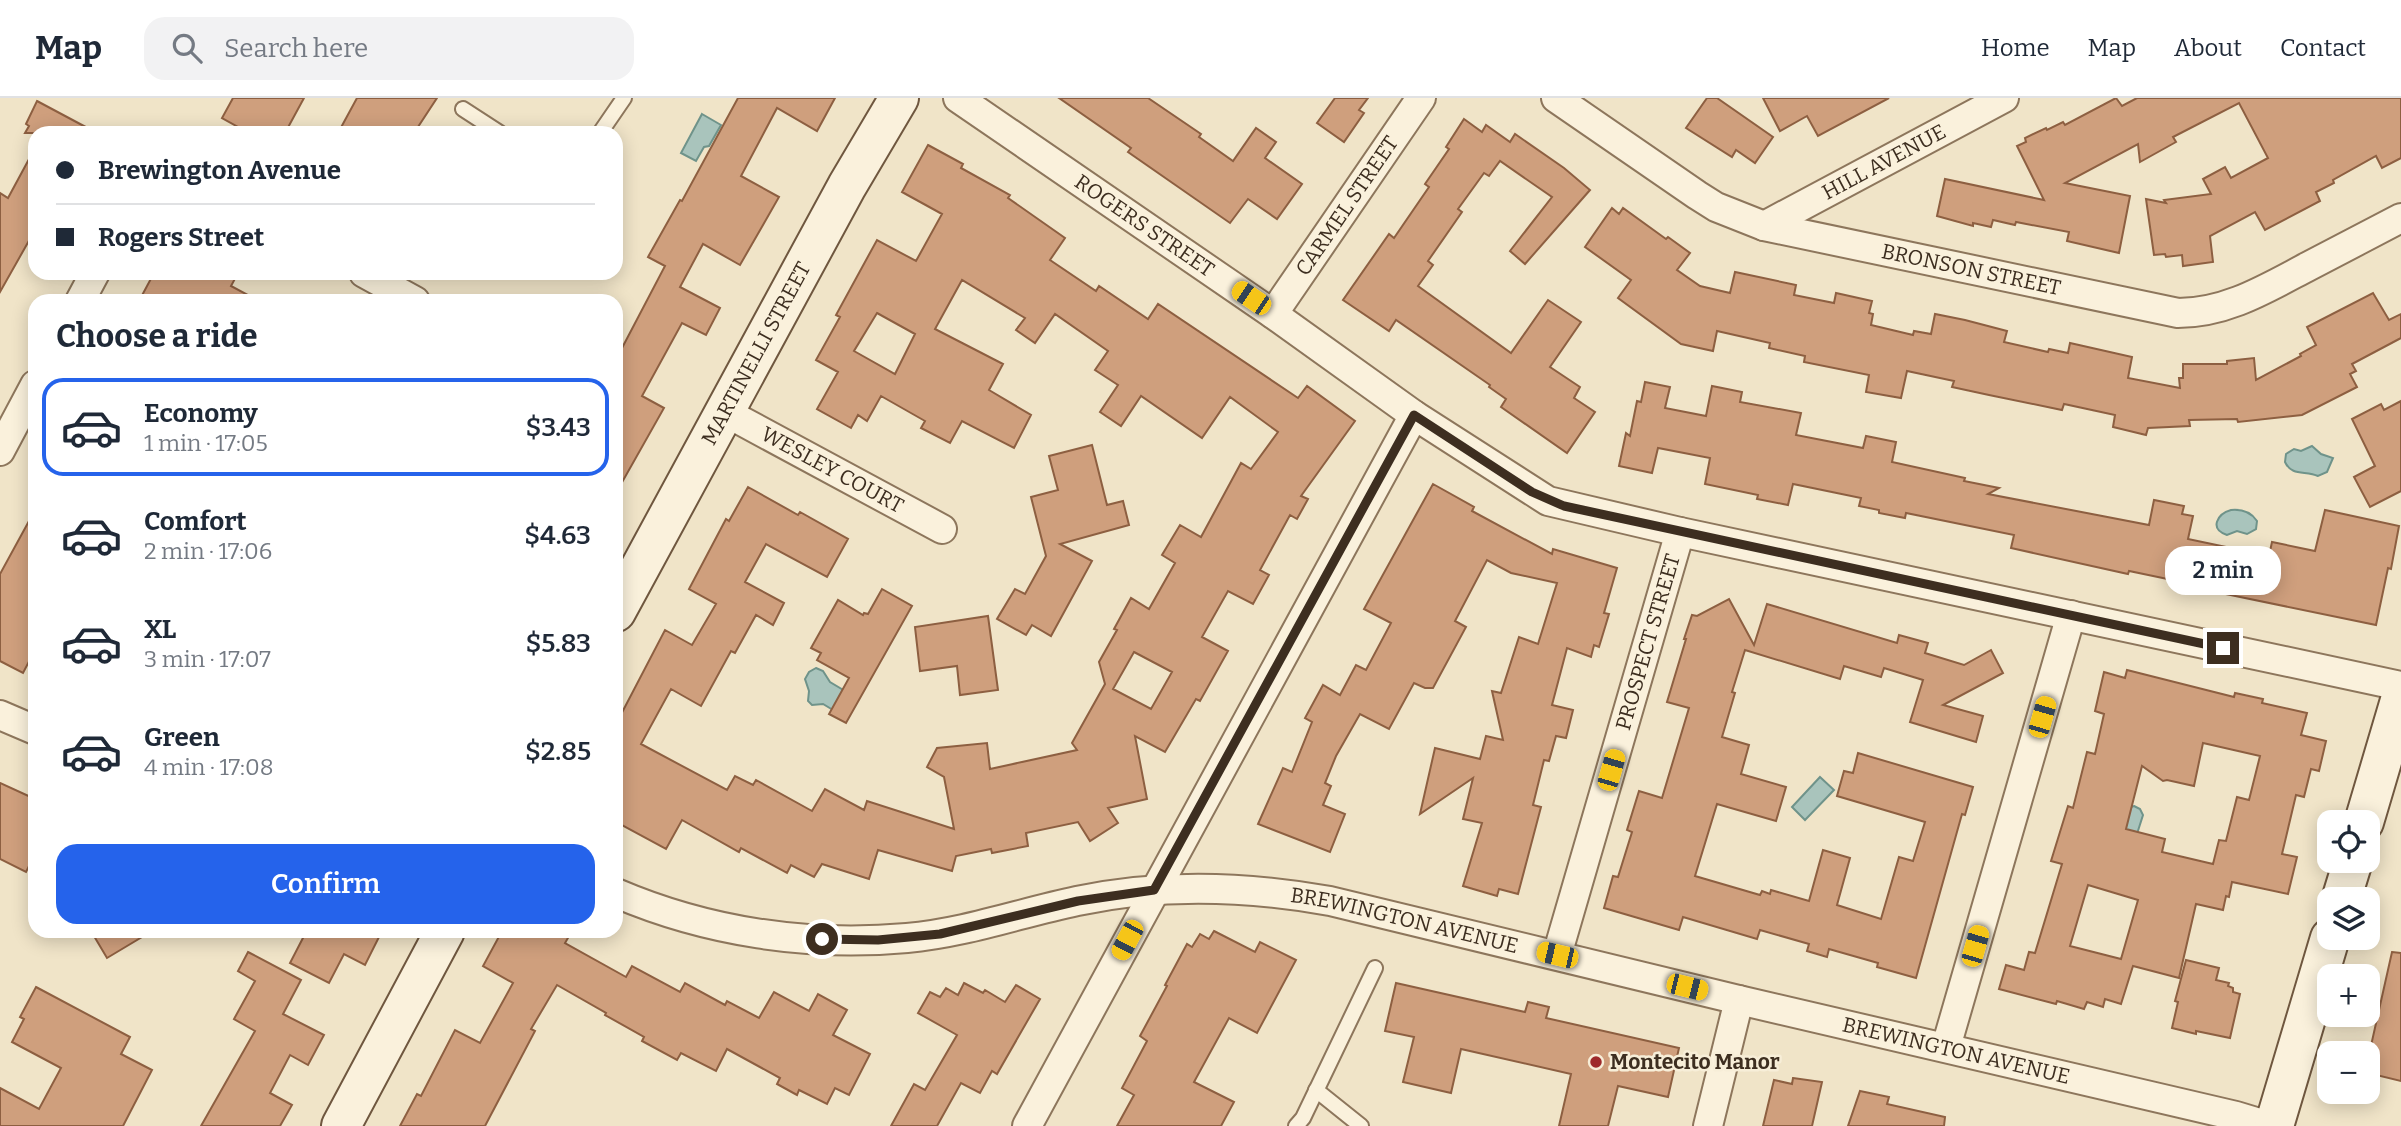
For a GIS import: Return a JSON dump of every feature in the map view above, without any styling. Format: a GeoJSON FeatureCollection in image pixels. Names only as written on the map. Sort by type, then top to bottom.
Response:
{"type":"FeatureCollection","features":[{"type":"Feature","properties":{"kind":"street","name":"MARTINELLI STREET"},"geometry":{"type":"LineString","coordinates":[[623,599],[847,186],[899,98]]}},
{"type":"Feature","properties":{"kind":"street","name":"ROGERS STREET"},"geometry":{"type":"LineString","coordinates":[[958,98],[1273,314],[1414,415],[1548,501],[1680,532],[2401,686]]}},
{"type":"Feature","properties":{"kind":"street","name":"CARMEL STREET"},"geometry":{"type":"LineString","coordinates":[[1273,314],[1421,98]]}},
{"type":"Feature","properties":{"kind":"street","name":"BRONSON STREET"},"geometry":{"type":"LineString","coordinates":[[1556,98],[1697,195],[1763,226],[2157,310],[2195,313],[2232,304],[2401,218]]}},
{"type":"Feature","properties":{"kind":"street","name":"HILL AVENUE"},"geometry":{"type":"LineString","coordinates":[[1763,226],[2004,98]]}},
{"type":"Feature","properties":{"kind":"street"},"geometry":{"type":"LineString","coordinates":[[377,280],[402,294]]}},
{"type":"Feature","properties":{"kind":"street"},"geometry":{"type":"LineString","coordinates":[[0,451],[28,398]]}},
{"type":"Feature","properties":{"kind":"street","name":"WESLEY COURT"},"geometry":{"type":"LineString","coordinates":[[725,412],[942,529]]}},
{"type":"Feature","properties":{"kind":"street"},"geometry":{"type":"LineString","coordinates":[[1027,1126],[1414,415]]}},
{"type":"Feature","properties":{"kind":"street","name":"PROSPECT STREET"},"geometry":{"type":"LineString","coordinates":[[1557,955],[1680,532]]}},
{"type":"Feature","properties":{"kind":"street"},"geometry":{"type":"LineString","coordinates":[[1946,1047],[2071,615]]}},
{"type":"Feature","properties":{"kind":"street"},"geometry":{"type":"LineString","coordinates":[[2368,810],[2401,697]]}},
{"type":"Feature","properties":{"kind":"street"},"geometry":{"type":"LineString","coordinates":[[0,715],[28,727]]}},
{"type":"Feature","properties":{"kind":"street","name":"BREWINGTON AVENUE"},"geometry":{"type":"LineString","coordinates":[[623,897],[680,917],[717,926],[760,934],[842,940],[940,934],[1078,901],[1154,890],[1237,888],[1281,893],[1330,901],[2272,1126]]}},
{"type":"Feature","properties":{"kind":"street"},"geometry":{"type":"LineString","coordinates":[[341,1126],[441,938]]}},
{"type":"Feature","properties":{"kind":"street"},"geometry":{"type":"LineString","coordinates":[[2272,1126],[2326,950]]}},
{"type":"Feature","properties":{"kind":"street"},"geometry":{"type":"LineString","coordinates":[[1708,1126],[1739,1000]]}},
{"type":"Feature","properties":{"kind":"lane"},"geometry":{"type":"LineString","coordinates":[[605,126],[624,98]]}},
{"type":"Feature","properties":{"kind":"lane"},"geometry":{"type":"LineString","coordinates":[[463,109],[489,126]]}},
{"type":"Feature","properties":{"kind":"lane"},"geometry":{"type":"LineString","coordinates":[[1296,1126],[1303,1118],[1375,968]]}},
{"type":"Feature","properties":{"kind":"lane"},"geometry":{"type":"LineString","coordinates":[[1316,1090],[1361,1126]]}},
{"type":"Feature","properties":{"kind":"water"},"geometry":{"type":"Polygon","coordinates":[[[702,114],[721,125],[709,146],[704,147],[696,161],[681,153],[702,114]]]}},
{"type":"Feature","properties":{"kind":"water"},"geometry":{"type":"Polygon","coordinates":[[[2312,446],[2321,454],[2333,458],[2327,472],[2318,476],[2288,467],[2285,462],[2286,454],[2294,449],[2301,451],[2312,446]]]}},
{"type":"Feature","properties":{"kind":"water"},"geometry":{"type":"Polygon","coordinates":[[[2231,510],[2252,515],[2257,521],[2256,529],[2247,534],[2237,531],[2227,535],[2221,532],[2217,522],[2231,510]]]}},
{"type":"Feature","properties":{"kind":"water"},"geometry":{"type":"Polygon","coordinates":[[[816,668],[823,671],[830,682],[845,691],[833,710],[823,704],[812,705],[808,701],[809,691],[805,679],[809,672],[816,668]]]}},
{"type":"Feature","properties":{"kind":"water"},"geometry":{"type":"Polygon","coordinates":[[[1820,777],[1834,790],[1805,820],[1792,807],[1820,777]]]}},
{"type":"Feature","properties":{"kind":"water"},"geometry":{"type":"Polygon","coordinates":[[[2134,806],[2140,809],[2143,815],[2136,837],[2120,826],[2128,808],[2134,806]]]}},
{"type":"Feature","properties":{"kind":"building"},"geometry":{"type":"Polygon","coordinates":[[[233,98],[304,98],[289,126],[236,126],[222,118],[233,98]]]}},
{"type":"Feature","properties":{"kind":"building"},"geometry":{"type":"Polygon","coordinates":[[[357,98],[437,98],[419,126],[342,126],[357,98]]]}},
{"type":"Feature","properties":{"kind":"building"},"geometry":{"type":"Polygon","coordinates":[[[738,98],[835,98],[817,131],[777,108],[741,176],[779,197],[740,265],[703,244],[680,287],[720,308],[706,335],[682,323],[642,396],[664,408],[623,481],[623,346],[665,266],[648,257],[680,200],[682,201],[738,98]]]}},
{"type":"Feature","properties":{"kind":"building"},"geometry":{"type":"Polygon","coordinates":[[[1059,98],[1148,98],[1201,134],[1199,137],[1233,161],[1256,128],[1276,142],[1265,158],[1302,184],[1277,219],[1248,199],[1230,223],[1128,152],[1131,148],[1059,98]]]}},
{"type":"Feature","properties":{"kind":"building"},"geometry":{"type":"Polygon","coordinates":[[[1335,98],[1368,98],[1359,110],[1364,113],[1344,142],[1317,123],[1335,98]]]}},
{"type":"Feature","properties":{"kind":"building"},"geometry":{"type":"Polygon","coordinates":[[[1707,98],[1717,98],[1773,137],[1755,163],[1736,150],[1732,157],[1686,128],[1707,98]]]}},
{"type":"Feature","properties":{"kind":"building"},"geometry":{"type":"Polygon","coordinates":[[[1763,98],[1889,98],[1818,136],[1807,116],[1780,131],[1763,98]]]}},
{"type":"Feature","properties":{"kind":"building"},"geometry":{"type":"Polygon","coordinates":[[[2116,98],[2122,106],[2137,98],[2401,98],[2401,158],[2382,168],[2376,156],[2316,192],[2320,201],[2265,230],[2255,212],[2210,236],[2213,262],[2183,266],[2182,255],[2154,255],[2146,199],[2166,203],[2164,200],[2211,194],[2203,179],[2225,167],[2231,178],[2268,158],[2239,103],[2173,137],[2176,142],[2140,162],[2138,144],[2065,183],[2130,196],[2119,253],[2067,241],[2069,232],[1993,220],[1991,227],[1973,223],[1973,226],[1937,216],[1945,179],[2044,200],[2017,146],[2026,142],[2025,138],[2063,122],[2065,125],[2116,98]]]}},
{"type":"Feature","properties":{"kind":"building"},"geometry":{"type":"Polygon","coordinates":[[[37,101],[84,126],[29,126],[26,124],[37,101]]]}},
{"type":"Feature","properties":{"kind":"building"},"geometry":{"type":"Polygon","coordinates":[[[1464,119],[1482,132],[1486,125],[1510,142],[1515,134],[1590,190],[1525,264],[1510,251],[1552,197],[1500,161],[1489,176],[1484,173],[1458,209],[1462,212],[1428,261],[1433,265],[1418,286],[1511,353],[1548,300],[1581,322],[1550,367],[1580,387],[1574,398],[1595,412],[1567,453],[1501,407],[1506,399],[1489,387],[1490,385],[1396,320],[1389,331],[1343,300],[1389,234],[1394,238],[1429,187],[1425,184],[1449,149],[1446,147],[1464,119]]]}},
{"type":"Feature","properties":{"kind":"building"},"geometry":{"type":"Polygon","coordinates":[[[928,145],[963,164],[961,168],[1010,195],[1008,198],[1065,238],[1050,260],[1096,291],[1099,286],[1148,319],[1158,304],[1298,398],[1307,386],[1355,421],[1301,496],[1308,499],[1297,519],[1290,515],[1260,570],[1269,575],[1253,604],[1228,591],[1202,637],[1228,651],[1200,701],[1196,699],[1165,752],[1135,736],[1147,799],[1108,808],[1118,823],[1090,841],[1078,822],[1026,833],[1028,846],[992,853],[991,849],[956,856],[952,871],[878,850],[869,879],[822,864],[814,877],[791,865],[787,873],[741,848],[739,852],[682,820],[666,849],[623,826],[623,711],[665,630],[692,645],[716,604],[689,589],[726,519],[729,521],[748,487],[848,539],[827,577],[766,544],[745,582],[784,603],[773,625],[756,615],[735,653],[731,651],[701,706],[671,689],[641,744],[727,790],[735,776],[753,785],[756,780],[812,811],[825,789],[864,810],[867,801],[954,829],[944,777],[927,767],[937,748],[987,743],[990,769],[1077,750],[1072,743],[1105,684],[1099,662],[1131,598],[1149,609],[1175,563],[1162,555],[1180,525],[1201,537],[1241,463],[1251,469],[1278,432],[1230,397],[1202,438],[1141,396],[1121,426],[1100,412],[1118,385],[1095,370],[1108,351],[1055,314],[1035,343],[1016,330],[1025,318],[962,280],[935,329],[1003,364],[989,390],[1031,415],[1014,448],[962,421],[950,443],[921,428],[925,421],[881,396],[867,421],[858,415],[851,428],[817,409],[838,372],[816,360],[840,317],[836,315],[877,240],[916,261],[942,214],[902,192],[928,145]],[[877,313],[854,351],[895,374],[915,334],[877,313]],[[1134,652],[1113,689],[1151,709],[1172,672],[1134,652]]]}},
{"type":"Feature","properties":{"kind":"building"},"geometry":{"type":"Polygon","coordinates":[[[28,161],[28,242],[0,292],[0,193],[8,198],[28,161]]]}},
{"type":"Feature","properties":{"kind":"building"},"geometry":{"type":"Polygon","coordinates":[[[1612,208],[1619,214],[1623,208],[1690,253],[1677,270],[1700,286],[1730,293],[1735,272],[1796,285],[1794,295],[1834,303],[1836,293],[1872,301],[1869,313],[1873,314],[1871,325],[1913,335],[1914,331],[1931,334],[1935,314],[1965,320],[2007,331],[2004,342],[2048,352],[2049,349],[2068,353],[2070,343],[2132,357],[2128,378],[2180,388],[2179,378],[2183,378],[2183,364],[2227,364],[2227,361],[2254,358],[2256,380],[2316,345],[2307,327],[2373,293],[2389,320],[2401,314],[2401,338],[2352,364],[2356,371],[2350,374],[2357,387],[2302,415],[2238,422],[2237,419],[2189,420],[2190,426],[2148,428],[2146,435],[2113,427],[2115,415],[2064,404],[2062,410],[1989,395],[1952,387],[1954,381],[1907,371],[1901,398],[1866,392],[1869,375],[1804,362],[1805,356],[1769,348],[1770,343],[1717,331],[1713,351],[1681,344],[1618,298],[1631,280],[1585,247],[1612,208]]]}},
{"type":"Feature","properties":{"kind":"building"},"geometry":{"type":"Polygon","coordinates":[[[150,280],[234,280],[231,286],[246,294],[143,294],[150,280]]]}},
{"type":"Feature","properties":{"kind":"building"},"geometry":{"type":"Polygon","coordinates":[[[1645,382],[1670,387],[1665,408],[1706,416],[1712,386],[1742,392],[1740,402],[1801,413],[1796,435],[1863,448],[1866,436],[1896,442],[1892,462],[1999,488],[1988,494],[2149,525],[2154,500],[2184,506],[2182,514],[2193,516],[2188,539],[2269,556],[2272,542],[2315,551],[2325,510],[2399,526],[2376,625],[2011,548],[2014,535],[1906,513],[1905,518],[1879,513],[1879,510],[1859,506],[1861,498],[1793,484],[1788,505],[1757,499],[1758,495],[1705,484],[1710,458],[1658,448],[1652,473],[1619,466],[1626,433],[1630,436],[1637,401],[1641,402],[1645,382]]]}},
{"type":"Feature","properties":{"kind":"building"},"geometry":{"type":"Polygon","coordinates":[[[2401,401],[2401,491],[2370,507],[2354,477],[2375,466],[2352,419],[2381,404],[2384,410],[2401,401]]]}},
{"type":"Feature","properties":{"kind":"building"},"geometry":{"type":"Polygon","coordinates":[[[1092,445],[1107,505],[1123,501],[1129,525],[1060,544],[1092,561],[1051,636],[1032,625],[1026,635],[997,619],[1015,589],[1025,594],[1046,556],[1031,497],[1058,490],[1049,456],[1092,445]]]}},
{"type":"Feature","properties":{"kind":"building"},"geometry":{"type":"Polygon","coordinates":[[[1433,484],[1474,507],[1472,511],[1552,554],[1553,549],[1617,568],[1604,613],[1609,614],[1599,647],[1594,645],[1591,657],[1567,648],[1552,705],[1573,710],[1566,738],[1556,736],[1549,761],[1544,760],[1533,805],[1541,807],[1518,894],[1499,889],[1497,896],[1463,886],[1482,823],[1463,819],[1473,778],[1420,814],[1435,748],[1480,759],[1486,736],[1503,740],[1492,691],[1501,693],[1519,637],[1538,644],[1557,583],[1511,573],[1487,560],[1455,621],[1466,627],[1433,688],[1414,683],[1389,729],[1360,714],[1336,756],[1325,783],[1331,786],[1323,805],[1345,814],[1330,852],[1258,824],[1283,768],[1292,772],[1312,722],[1305,718],[1323,685],[1340,695],[1356,665],[1366,670],[1391,623],[1364,609],[1433,484]]]}},
{"type":"Feature","properties":{"kind":"building"},"geometry":{"type":"Polygon","coordinates":[[[28,523],[28,663],[23,673],[0,661],[0,574],[28,523]]]}},
{"type":"Feature","properties":{"kind":"building"},"geometry":{"type":"Polygon","coordinates":[[[882,589],[912,606],[846,723],[829,714],[849,678],[817,660],[821,653],[811,648],[838,600],[863,615],[868,614],[882,589]]]}},
{"type":"Feature","properties":{"kind":"building"},"geometry":{"type":"Polygon","coordinates":[[[1729,599],[1754,645],[1767,604],[1897,643],[1899,635],[1928,643],[1925,653],[1964,665],[1991,650],[2003,673],[1943,705],[1983,716],[1976,742],[1910,722],[1923,680],[1884,668],[1881,677],[1844,666],[1840,679],[1745,650],[1732,692],[1735,693],[1722,737],[1749,745],[1741,774],[1786,787],[1776,821],[1717,804],[1695,876],[1760,895],[1762,891],[1770,894],[1771,890],[1809,901],[1823,850],[1850,858],[1837,905],[1881,919],[1899,857],[1913,861],[1925,822],[1837,796],[1844,771],[1853,773],[1858,753],[1973,787],[1965,815],[1962,814],[1916,978],[1877,967],[1878,963],[1829,949],[1827,957],[1807,951],[1809,944],[1760,930],[1757,939],[1683,917],[1679,930],[1604,908],[1613,876],[1618,877],[1632,832],[1627,830],[1639,791],[1662,798],[1689,708],[1667,702],[1692,615],[1697,616],[1729,599]]]}},
{"type":"Feature","properties":{"kind":"building"},"geometry":{"type":"Polygon","coordinates":[[[988,616],[998,690],[960,695],[957,666],[920,671],[915,627],[988,616]]]}},
{"type":"Feature","properties":{"kind":"building"},"geometry":{"type":"Polygon","coordinates":[[[2127,670],[2234,697],[2235,693],[2263,699],[2262,703],[2307,713],[2301,735],[2326,741],[2319,771],[2311,769],[2304,797],[2296,795],[2282,854],[2297,857],[2288,894],[2232,882],[2223,910],[2196,904],[2179,978],[2133,966],[2121,1004],[2105,999],[2103,1007],[2087,1002],[2084,1009],[1999,989],[2006,965],[2024,970],[2029,952],[2035,953],[2062,864],[2051,861],[2068,806],[2073,808],[2087,752],[2095,754],[2104,714],[2095,711],[2104,672],[2125,678],[2127,670]],[[2203,743],[2194,786],[2163,781],[2142,766],[2126,829],[2165,839],[2162,852],[2213,864],[2219,840],[2226,841],[2237,797],[2249,800],[2260,756],[2203,743]],[[2088,885],[2070,946],[2121,959],[2138,900],[2088,885]]]}},
{"type":"Feature","properties":{"kind":"building"},"geometry":{"type":"Polygon","coordinates":[[[0,783],[28,796],[28,868],[26,872],[0,859],[0,783]]]}},
{"type":"Feature","properties":{"kind":"building"},"geometry":{"type":"Polygon","coordinates":[[[1214,931],[1255,952],[1260,942],[1296,960],[1257,1033],[1229,1018],[1194,1082],[1234,1102],[1221,1126],[1117,1126],[1134,1095],[1122,1088],[1147,1041],[1140,1036],[1167,986],[1165,985],[1187,944],[1192,947],[1200,934],[1209,939],[1214,931]]]}},
{"type":"Feature","properties":{"kind":"building"},"geometry":{"type":"Polygon","coordinates":[[[95,938],[140,938],[107,958],[95,938]]]}},
{"type":"Feature","properties":{"kind":"building"},"geometry":{"type":"Polygon","coordinates":[[[303,938],[378,938],[365,965],[344,954],[329,983],[290,963],[303,938]]]}},
{"type":"Feature","properties":{"kind":"building"},"geometry":{"type":"Polygon","coordinates":[[[498,938],[568,938],[565,943],[626,977],[632,966],[680,992],[685,983],[725,1005],[727,1001],[759,1018],[774,992],[809,1011],[818,994],[847,1010],[833,1035],[870,1054],[849,1095],[835,1088],[827,1104],[799,1090],[797,1095],[777,1084],[780,1078],[727,1049],[716,1071],[681,1053],[677,1060],[642,1041],[644,1037],[557,985],[531,1029],[535,1031],[485,1126],[400,1126],[417,1094],[421,1096],[455,1030],[480,1043],[513,983],[483,966],[498,938]]]}},
{"type":"Feature","properties":{"kind":"building"},"geometry":{"type":"Polygon","coordinates":[[[248,952],[301,980],[283,1014],[324,1035],[308,1065],[290,1055],[270,1093],[292,1105],[280,1126],[201,1126],[255,1031],[234,1019],[255,981],[238,971],[248,952]]]}},
{"type":"Feature","properties":{"kind":"building"},"geometry":{"type":"Polygon","coordinates":[[[2392,952],[2401,953],[2401,1081],[2380,1076],[2380,1041],[2372,1041],[2375,1027],[2380,1027],[2380,1006],[2392,952]]]}},
{"type":"Feature","properties":{"kind":"building"},"geometry":{"type":"Polygon","coordinates":[[[2186,960],[2219,968],[2216,980],[2229,983],[2228,986],[2233,988],[2233,992],[2240,994],[2230,1038],[2172,1028],[2178,1002],[2175,1001],[2186,960]]]}},
{"type":"Feature","properties":{"kind":"building"},"geometry":{"type":"Polygon","coordinates":[[[964,983],[983,993],[985,990],[1005,1002],[1016,985],[1040,999],[997,1074],[992,1071],[980,1093],[961,1083],[937,1126],[891,1126],[914,1084],[925,1090],[957,1035],[918,1013],[930,992],[940,997],[946,988],[958,995],[964,983]]]}},
{"type":"Feature","properties":{"kind":"building","name":"Montecito Manor"},"geometry":{"type":"Polygon","coordinates":[[[1396,983],[1525,1012],[1528,1002],[1549,1007],[1546,1018],[1679,1048],[1668,1097],[1618,1086],[1608,1126],[1559,1126],[1571,1074],[1461,1049],[1451,1093],[1403,1082],[1414,1037],[1385,1031],[1396,983]]]}},
{"type":"Feature","properties":{"kind":"building"},"geometry":{"type":"Polygon","coordinates":[[[36,987],[130,1037],[121,1054],[152,1070],[123,1126],[0,1126],[0,1088],[39,1109],[61,1068],[12,1042],[24,1019],[20,1017],[36,987]]]}},
{"type":"Feature","properties":{"kind":"building"},"geometry":{"type":"Polygon","coordinates":[[[1793,1078],[1822,1082],[1812,1126],[1763,1126],[1774,1080],[1792,1084],[1793,1078]]]}},
{"type":"Feature","properties":{"kind":"building"},"geometry":{"type":"Polygon","coordinates":[[[1860,1091],[1889,1097],[1887,1104],[1945,1117],[1944,1126],[1848,1126],[1860,1091]]]}},
{"type":"Feature","properties":{"kind":"place","name":"Montecito Manor"},"geometry":{"type":"Point","coordinates":[1596,1062]}},
{"type":"Feature","properties":{"kind":"route"},"geometry":{"type":"LineString","coordinates":[[822,939],[878,940],[940,934],[1078,901],[1154,890],[1414,415],[1532,492],[1564,506],[2223,648]]}}]}
